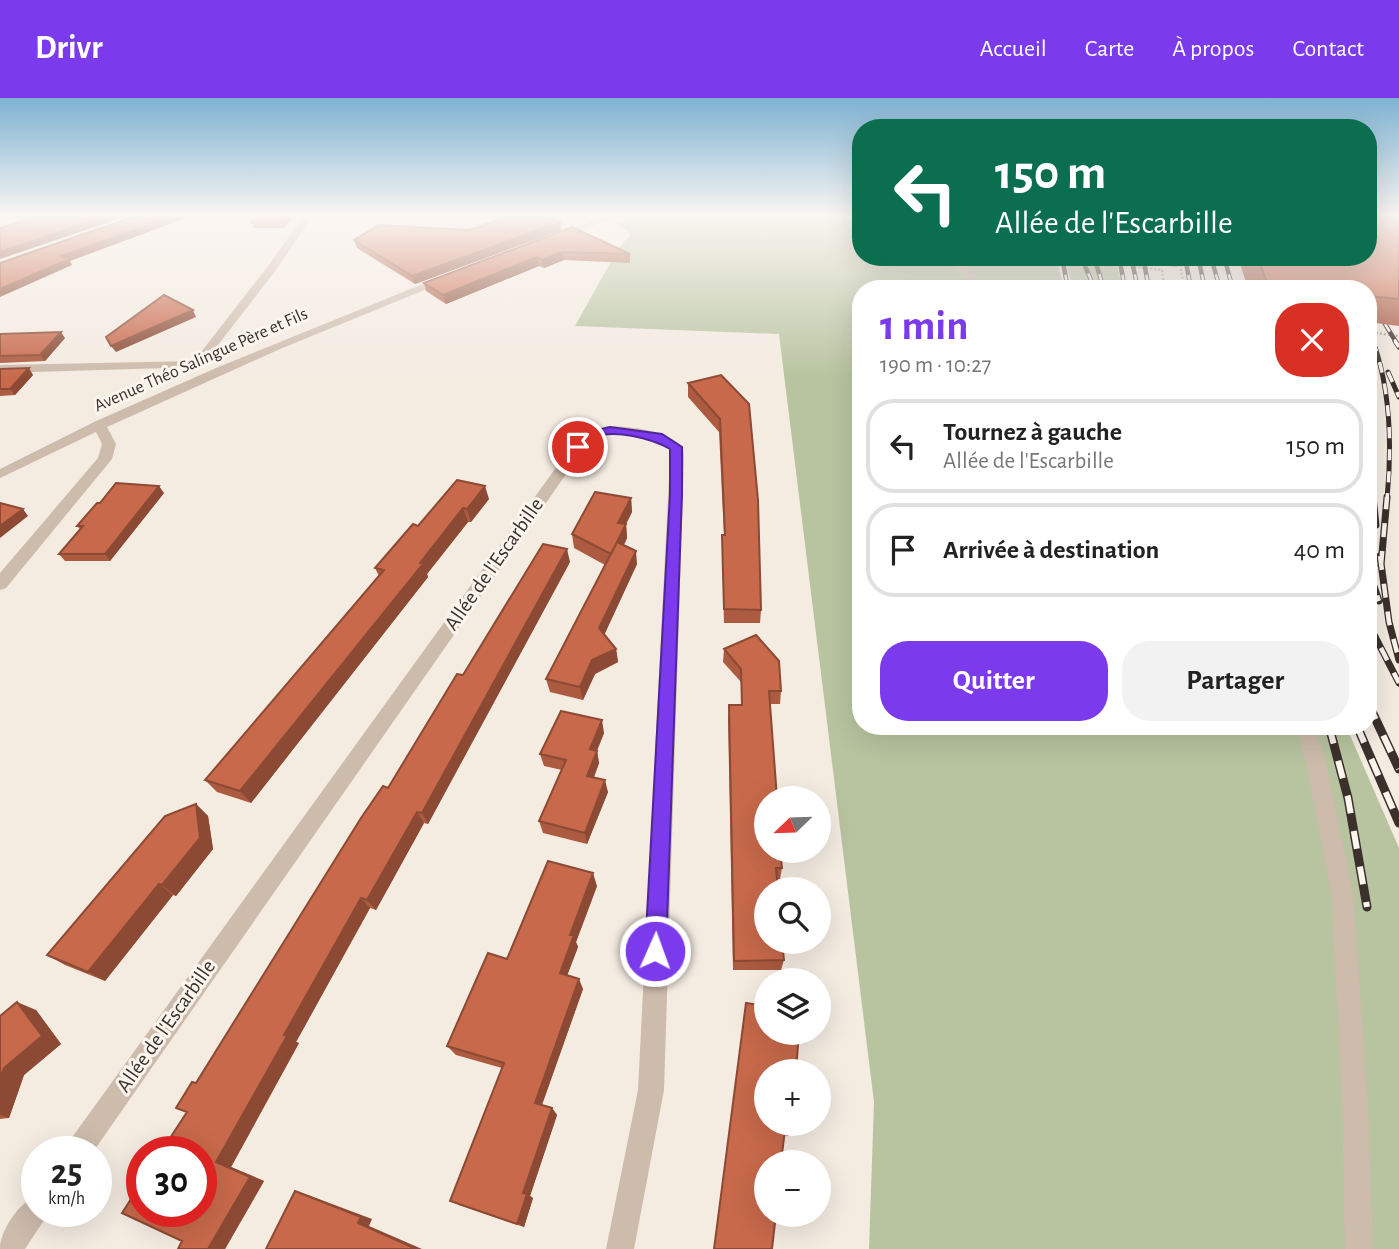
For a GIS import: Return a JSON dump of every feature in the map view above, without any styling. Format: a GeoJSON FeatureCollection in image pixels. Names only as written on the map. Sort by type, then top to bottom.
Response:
{"type":"FeatureCollection","features":[{"type":"Feature","properties":{"kind":"street"},"geometry":{"type":"LineString","coordinates":[[197,364],[270,271]]}},
{"type":"Feature","properties":{"kind":"street","name":"Avenue Théo Salingue Père et Fils"},"geometry":{"type":"LineString","coordinates":[[0,474],[99,425],[308,330],[458,273]]}},
{"type":"Feature","properties":{"kind":"street"},"geometry":{"type":"LineString","coordinates":[[0,369],[197,364],[210,374]]}},
{"type":"Feature","properties":{"kind":"street"},"geometry":{"type":"LineString","coordinates":[[0,584],[105,459],[109,444],[99,425]]}},
{"type":"Feature","properties":{"kind":"street","name":"Allée de l'Escarbille"},"geometry":{"type":"LineString","coordinates":[[88,1136],[578,447],[590,435],[610,430],[657,436],[676,447],[677,458],[650,1090],[620,1249]]}},
{"type":"Feature","properties":{"kind":"street"},"geometry":{"type":"LineString","coordinates":[[1308,735],[1316,763],[1342,891],[1355,1103],[1359,1249]]}},
{"type":"Feature","properties":{"kind":"street"},"geometry":{"type":"LineString","coordinates":[[8,1249],[24,1227]]}},
{"type":"Feature","properties":{"kind":"path"},"geometry":{"type":"LineString","coordinates":[[1377,333],[1399,336]]}},
{"type":"Feature","properties":{"kind":"green space"},"geometry":{"type":"Polygon","coordinates":[[[606,271],[959,271],[968,280],[852,280],[852,735],[1350,735],[1399,848],[1399,1249],[869,1249],[874,1102],[779,334],[575,326],[606,271]]]}},
{"type":"Feature","properties":{"kind":"green space"},"geometry":{"type":"Polygon","coordinates":[[[970,271],[1059,271],[1062,280],[978,280],[970,271]]]}},
{"type":"Feature","properties":{"kind":"green space"},"geometry":{"type":"Polygon","coordinates":[[[1068,271],[1118,271],[1121,280],[1071,280],[1068,271]]]}},
{"type":"Feature","properties":{"kind":"building"},"geometry":{"type":"Polygon","coordinates":[[[0,271],[42,271],[0,289],[0,271]]]}},
{"type":"Feature","properties":{"kind":"building"},"geometry":{"type":"Polygon","coordinates":[[[403,271],[426,271],[412,276],[403,271]]]}},
{"type":"Feature","properties":{"kind":"building"},"geometry":{"type":"Polygon","coordinates":[[[456,271],[503,271],[443,295],[424,283],[456,271]]]}},
{"type":"Feature","properties":{"kind":"building"},"geometry":{"type":"Polygon","coordinates":[[[1263,271],[1399,271],[1399,299],[1377,297],[1377,280],[1266,280],[1263,271]]]}},
{"type":"Feature","properties":{"kind":"building"},"geometry":{"type":"Polygon","coordinates":[[[164,295],[193,310],[111,346],[106,337],[164,295]]]}},
{"type":"Feature","properties":{"kind":"building"},"geometry":{"type":"Polygon","coordinates":[[[61,332],[40,355],[0,356],[0,334],[61,332]]]}},
{"type":"Feature","properties":{"kind":"building"},"geometry":{"type":"Polygon","coordinates":[[[29,368],[10,389],[0,389],[0,369],[29,368]]]}},
{"type":"Feature","properties":{"kind":"building"},"geometry":{"type":"Polygon","coordinates":[[[721,375],[749,404],[758,500],[761,610],[724,609],[722,535],[725,535],[720,419],[688,383],[721,375]]]}},
{"type":"Feature","properties":{"kind":"building"},"geometry":{"type":"Polygon","coordinates":[[[457,480],[485,486],[467,509],[463,508],[420,563],[423,564],[240,791],[205,780],[384,570],[375,568],[413,524],[418,526],[457,480]]]}},
{"type":"Feature","properties":{"kind":"building"},"geometry":{"type":"Polygon","coordinates":[[[116,483],[159,486],[105,554],[59,554],[83,526],[77,526],[116,483]]]}},
{"type":"Feature","properties":{"kind":"building"},"geometry":{"type":"Polygon","coordinates":[[[595,492],[631,498],[618,523],[626,524],[611,554],[572,534],[595,492]]]}},
{"type":"Feature","properties":{"kind":"building"},"geometry":{"type":"Polygon","coordinates":[[[0,503],[23,509],[0,526],[0,503]]]}},
{"type":"Feature","properties":{"kind":"building"},"geometry":{"type":"Polygon","coordinates":[[[617,542],[636,551],[599,628],[616,649],[592,660],[580,687],[546,679],[617,542]]]}},
{"type":"Feature","properties":{"kind":"building"},"geometry":{"type":"Polygon","coordinates":[[[543,544],[567,549],[422,813],[417,812],[367,900],[361,898],[217,1160],[217,1136],[171,1136],[187,1112],[176,1108],[192,1082],[196,1083],[361,818],[383,786],[388,788],[457,674],[463,675],[543,544]]]}},
{"type":"Feature","properties":{"kind":"building"},"geometry":{"type":"Polygon","coordinates":[[[756,635],[779,661],[781,691],[769,691],[776,786],[754,786],[754,863],[781,863],[782,868],[776,868],[777,877],[754,877],[754,954],[783,954],[784,960],[734,961],[729,705],[742,705],[741,669],[724,649],[756,635]]]}},
{"type":"Feature","properties":{"kind":"building"},"geometry":{"type":"Polygon","coordinates":[[[561,711],[602,720],[590,749],[597,751],[587,776],[605,780],[585,833],[539,821],[566,760],[540,754],[561,711]]]}},
{"type":"Feature","properties":{"kind":"building"},"geometry":{"type":"Polygon","coordinates":[[[196,804],[200,838],[88,972],[47,955],[165,816],[196,804]]]}},
{"type":"Feature","properties":{"kind":"building"},"geometry":{"type":"Polygon","coordinates":[[[548,861],[593,873],[570,935],[574,935],[560,973],[579,979],[535,1103],[552,1108],[523,1193],[527,1194],[517,1224],[450,1201],[504,1063],[447,1046],[488,953],[507,959],[548,861]]]}},
{"type":"Feature","properties":{"kind":"building"},"geometry":{"type":"Polygon","coordinates":[[[17,1002],[42,1036],[4,1068],[0,1078],[0,1016],[17,1002]]]}},
{"type":"Feature","properties":{"kind":"building"},"geometry":{"type":"Polygon","coordinates":[[[746,1003],[754,1004],[754,1045],[798,1045],[797,1059],[754,1059],[754,1136],[784,1136],[782,1150],[754,1150],[754,1227],[775,1227],[772,1249],[714,1249],[746,1003]]]}},
{"type":"Feature","properties":{"kind":"building"},"geometry":{"type":"Polygon","coordinates":[[[217,1162],[250,1177],[208,1249],[178,1249],[182,1241],[152,1227],[217,1227],[217,1162]]]}},
{"type":"Feature","properties":{"kind":"building"},"geometry":{"type":"Polygon","coordinates":[[[295,1191],[361,1217],[358,1223],[416,1249],[266,1249],[295,1191]]]}},
{"type":"Feature","properties":{"kind":"railway"},"geometry":{"type":"LineString","coordinates":[[1065,271],[1066,280]]}},
{"type":"Feature","properties":{"kind":"railway"},"geometry":{"type":"LineString","coordinates":[[1087,271],[1091,280]]}},
{"type":"Feature","properties":{"kind":"railway"},"geometry":{"type":"LineString","coordinates":[[1098,271],[1101,280]]}},
{"type":"Feature","properties":{"kind":"railway"},"geometry":{"type":"LineString","coordinates":[[1122,271],[1123,280]]}},
{"type":"Feature","properties":{"kind":"railway"},"geometry":{"type":"LineString","coordinates":[[1134,271],[1136,280]]}},
{"type":"Feature","properties":{"kind":"railway"},"geometry":{"type":"LineString","coordinates":[[1146,271],[1147,280]]}},
{"type":"Feature","properties":{"kind":"railway"},"geometry":{"type":"LineString","coordinates":[[1188,271],[1189,280]]}},
{"type":"Feature","properties":{"kind":"railway"},"geometry":{"type":"LineString","coordinates":[[1201,271],[1203,280]]}},
{"type":"Feature","properties":{"kind":"railway"},"geometry":{"type":"LineString","coordinates":[[1215,271],[1217,280]]}},
{"type":"Feature","properties":{"kind":"railway"},"geometry":{"type":"LineString","coordinates":[[1228,271],[1230,280]]}},
{"type":"Feature","properties":{"kind":"railway"},"geometry":{"type":"LineString","coordinates":[[1385,324],[1396,342]]}},
{"type":"Feature","properties":{"kind":"railway"},"geometry":{"type":"LineString","coordinates":[[1395,341],[1399,347]]}},
{"type":"Feature","properties":{"kind":"railway"},"geometry":{"type":"LineString","coordinates":[[1377,354],[1389,419],[1387,499]]}},
{"type":"Feature","properties":{"kind":"railway"},"geometry":{"type":"LineString","coordinates":[[1388,372],[1399,397]]}},
{"type":"Feature","properties":{"kind":"railway"},"geometry":{"type":"LineString","coordinates":[[1381,564],[1387,497]]}},
{"type":"Feature","properties":{"kind":"railway"},"geometry":{"type":"LineString","coordinates":[[1380,556],[1381,564]]}},
{"type":"Feature","properties":{"kind":"railway"},"geometry":{"type":"LineString","coordinates":[[1381,564],[1389,622],[1399,660]]}},
{"type":"Feature","properties":{"kind":"railway"},"geometry":{"type":"LineString","coordinates":[[1377,595],[1379,601]]}},
{"type":"Feature","properties":{"kind":"railway"},"geometry":{"type":"LineString","coordinates":[[1377,640],[1399,683]]}},
{"type":"Feature","properties":{"kind":"railway"},"geometry":{"type":"LineString","coordinates":[[1377,722],[1399,769]]}},
{"type":"Feature","properties":{"kind":"railway"},"geometry":{"type":"LineString","coordinates":[[1331,735],[1348,798],[1367,907]]}},
{"type":"Feature","properties":{"kind":"railway"},"geometry":{"type":"LineString","coordinates":[[1361,735],[1399,823]]}},
{"type":"Feature","properties":{"kind":"route"},"geometry":{"type":"LineString","coordinates":[[578,447],[590,435],[610,430],[657,436],[676,447],[655,951]]}}]}
